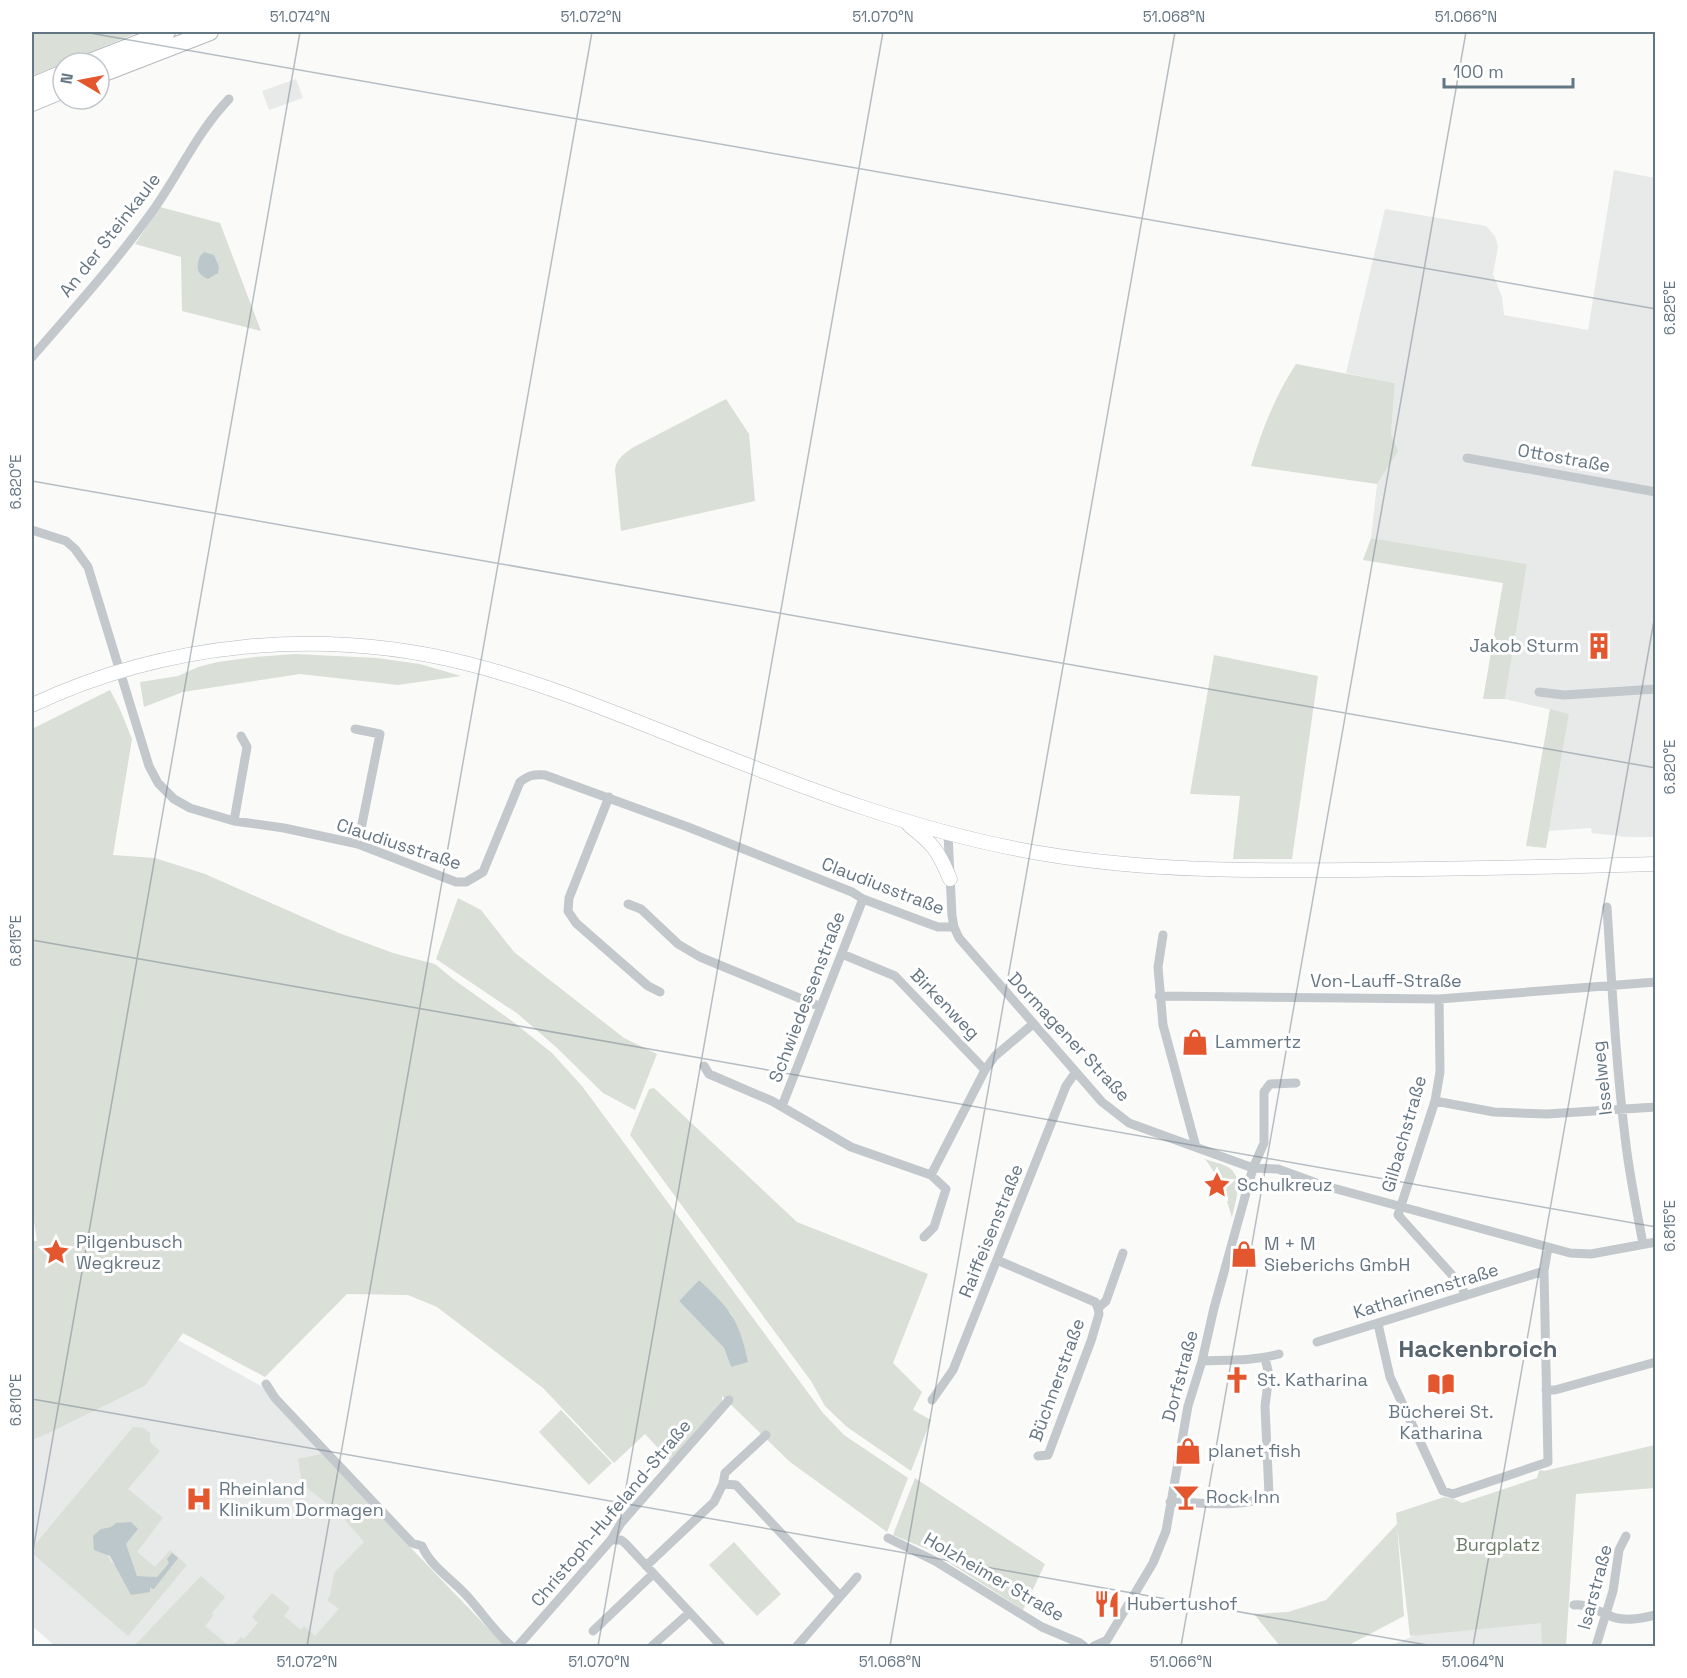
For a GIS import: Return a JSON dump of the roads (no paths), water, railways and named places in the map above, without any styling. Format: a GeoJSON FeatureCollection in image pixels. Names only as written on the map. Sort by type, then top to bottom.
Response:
{"type":"FeatureCollection","features":[{"type":"Feature","properties":{"kind":"highway"},"geometry":{"type":"LineString","coordinates":[[111,54],[167,32]]}},
{"type":"Feature","properties":{"kind":"highway"},"geometry":{"type":"LineString","coordinates":[[111,70],[210,32]]}},
{"type":"Feature","properties":{"kind":"highway"},"geometry":{"type":"LineString","coordinates":[[32,86],[51,78]]}},
{"type":"Feature","properties":{"kind":"highway"},"geometry":{"type":"LineString","coordinates":[[32,103],[51,95]]}},
{"type":"Feature","properties":{"kind":"main road"},"geometry":{"type":"LineString","coordinates":[[32,705],[87,682],[121,671],[219,650],[292,644],[366,646],[438,657],[500,672],[781,778],[902,820],[948,834],[1044,854],[1174,869],[1402,869],[1656,864]]}},
{"type":"Feature","properties":{"kind":"main road"},"geometry":{"type":"LineString","coordinates":[[902,820],[934,845],[950,879]]}},
{"type":"Feature","properties":{"kind":"street","name":"An der Steinkaule"},"geometry":{"type":"LineString","coordinates":[[32,357],[111,265],[153,210],[214,114],[229,99]]}},
{"type":"Feature","properties":{"kind":"street","name":"Ottostraße"},"geometry":{"type":"LineString","coordinates":[[1467,458],[1656,492]]}},
{"type":"Feature","properties":{"kind":"street","name":"Claudiusstraße"},"geometry":{"type":"LineString","coordinates":[[32,530],[60,538],[75,549],[88,567],[149,766],[158,783],[174,799],[190,808],[234,820],[358,844],[456,882],[466,882],[483,872],[520,782],[527,776],[545,775],[609,797],[938,927],[954,927]]}},
{"type":"Feature","properties":{"kind":"street"},"geometry":{"type":"LineString","coordinates":[[1539,692],[1564,695],[1656,689]]}},
{"type":"Feature","properties":{"kind":"street"},"geometry":{"type":"LineString","coordinates":[[355,729],[392,737]]}},
{"type":"Feature","properties":{"kind":"street"},"geometry":{"type":"LineString","coordinates":[[358,844],[380,734]]}},
{"type":"Feature","properties":{"kind":"street"},"geometry":{"type":"LineString","coordinates":[[234,820],[247,747],[241,736]]}},
{"type":"Feature","properties":{"kind":"street"},"geometry":{"type":"LineString","coordinates":[[609,797],[569,898],[568,912],[576,923],[648,986],[660,992]]}},
{"type":"Feature","properties":{"kind":"street","name":"Dormagener Straße"},"geometry":{"type":"LineString","coordinates":[[948,834],[954,927],[965,946],[1102,1102],[1129,1123],[1253,1168],[1278,1169],[1322,1185],[1548,1248],[1591,1254],[1656,1242]]}},
{"type":"Feature","properties":{"kind":"street","name":"Schwiedessenstraße"},"geometry":{"type":"LineString","coordinates":[[782,1106],[863,899]]}},
{"type":"Feature","properties":{"kind":"street"},"geometry":{"type":"LineString","coordinates":[[628,904],[641,909],[672,938],[699,957],[821,1007]]}},
{"type":"Feature","properties":{"kind":"street","name":"Isselweg"},"geometry":{"type":"LineString","coordinates":[[1607,907],[1626,1148],[1643,1244]]}},
{"type":"Feature","properties":{"kind":"street"},"geometry":{"type":"LineString","coordinates":[[1163,935],[1158,967],[1163,1025],[1196,1146]]}},
{"type":"Feature","properties":{"kind":"street","name":"Birkenweg"},"geometry":{"type":"LineString","coordinates":[[842,954],[895,976],[985,1070]]}},
{"type":"Feature","properties":{"kind":"street","name":"Von-Lauff-Straße"},"geometry":{"type":"LineString","coordinates":[[1159,996],[1439,999],[1656,982]]}},
{"type":"Feature","properties":{"kind":"street","name":"Gilbachstraße"},"geometry":{"type":"LineString","coordinates":[[1401,1207],[1435,1101],[1440,1072],[1439,999]]}},
{"type":"Feature","properties":{"kind":"street"},"geometry":{"type":"LineString","coordinates":[[931,1175],[985,1070],[995,1056],[1033,1024]]}},
{"type":"Feature","properties":{"kind":"street"},"geometry":{"type":"LineString","coordinates":[[704,1066],[709,1074],[782,1106],[851,1148],[931,1175],[946,1189],[934,1227],[924,1237]]}},
{"type":"Feature","properties":{"kind":"street","name":"Raiffeisenstraße"},"geometry":{"type":"LineString","coordinates":[[933,1400],[953,1370],[1066,1086],[1076,1073]]}},
{"type":"Feature","properties":{"kind":"street","name":"Dorfstraße"},"geometry":{"type":"LineString","coordinates":[[1094,1647],[1110,1644],[1153,1563],[1166,1532],[1190,1396],[1202,1361],[1214,1308],[1253,1168],[1264,1143],[1266,1088],[1270,1084],[1296,1083]]}},
{"type":"Feature","properties":{"kind":"street"},"geometry":{"type":"LineString","coordinates":[[1435,1101],[1494,1112],[1536,1114],[1656,1107]]}},
{"type":"Feature","properties":{"kind":"street"},"geometry":{"type":"LineString","coordinates":[[1401,1207],[1398,1215],[1462,1286],[1465,1296]]}},
{"type":"Feature","properties":{"kind":"street"},"geometry":{"type":"LineString","coordinates":[[1378,1324],[1390,1377],[1443,1491],[1453,1494],[1548,1462],[1544,1271],[1548,1248]]}},
{"type":"Feature","properties":{"kind":"street","name":"Büchnerstraße"},"geometry":{"type":"LineString","coordinates":[[1098,1308],[1106,1301],[1123,1253]]}},
{"type":"Feature","properties":{"kind":"street","name":"Büchnerstraße"},"geometry":{"type":"LineString","coordinates":[[997,1260],[1095,1302],[1098,1308],[1099,1314],[1091,1341],[1053,1444],[1048,1455],[1038,1456]]}},
{"type":"Feature","properties":{"kind":"street","name":"Katharinenstraße"},"geometry":{"type":"LineString","coordinates":[[1317,1342],[1544,1271]]}},
{"type":"Feature","properties":{"kind":"street"},"geometry":{"type":"LineString","coordinates":[[1202,1361],[1265,1358],[1279,1354]]}},
{"type":"Feature","properties":{"kind":"street"},"geometry":{"type":"LineString","coordinates":[[1170,1502],[1229,1503],[1261,1499],[1269,1495],[1265,1406],[1269,1375],[1265,1358]]}},
{"type":"Feature","properties":{"kind":"street"},"geometry":{"type":"LineString","coordinates":[[1546,1390],[1555,1390],[1656,1362]]}},
{"type":"Feature","properties":{"kind":"street"},"geometry":{"type":"LineString","coordinates":[[266,1384],[275,1398],[412,1544],[422,1546],[427,1558],[458,1586],[511,1647]]}},
{"type":"Feature","properties":{"kind":"street","name":"Christoph-Hufeland-Straße"},"geometry":{"type":"LineString","coordinates":[[518,1647],[611,1540],[621,1523],[729,1400]]}},
{"type":"Feature","properties":{"kind":"street"},"geometry":{"type":"LineString","coordinates":[[646,1566],[714,1502],[723,1484],[725,1473],[766,1435]]}},
{"type":"Feature","properties":{"kind":"street"},"geometry":{"type":"LineString","coordinates":[[723,1484],[736,1485],[840,1596]]}},
{"type":"Feature","properties":{"kind":"street","name":"Isarstraße"},"geometry":{"type":"LineString","coordinates":[[1596,1647],[1613,1591],[1619,1550],[1626,1536]]}},
{"type":"Feature","properties":{"kind":"street","name":"Holzheimer Straße"},"geometry":{"type":"LineString","coordinates":[[888,1538],[935,1561],[1042,1627],[1080,1643],[1083,1647]]}},
{"type":"Feature","properties":{"kind":"street"},"geometry":{"type":"LineString","coordinates":[[611,1540],[621,1540],[625,1543],[721,1647]]}},
{"type":"Feature","properties":{"kind":"street"},"geometry":{"type":"LineString","coordinates":[[593,1631],[653,1574]]}},
{"type":"Feature","properties":{"kind":"street"},"geometry":{"type":"LineString","coordinates":[[797,1647],[857,1577]]}},
{"type":"Feature","properties":{"kind":"street"},"geometry":{"type":"LineString","coordinates":[[1574,1605],[1583,1605],[1627,1620],[1656,1615]]}},
{"type":"Feature","properties":{"kind":"street"},"geometry":{"type":"LineString","coordinates":[[652,1647],[689,1613]]}},
{"type":"Feature","properties":{"kind":"place","name":"Jakob Sturm"},"geometry":{"type":"Point","coordinates":[1599,646]}},
{"type":"Feature","properties":{"kind":"place","name":"Lammertz"},"geometry":{"type":"Point","coordinates":[1195,1042]}},
{"type":"Feature","properties":{"kind":"place","name":"Schulkreuz"},"geometry":{"type":"Point","coordinates":[1217,1185]}},
{"type":"Feature","properties":{"kind":"place","name":"Pilgenbusch Wegkreuz"},"geometry":{"type":"Point","coordinates":[56,1252]}},
{"type":"Feature","properties":{"kind":"place","name":"M + M Sieberichs GmbH"},"geometry":{"type":"Point","coordinates":[1244,1254]}},
{"type":"Feature","properties":{"kind":"place","name":"St. Katharina"},"geometry":{"type":"Point","coordinates":[1237,1380]}},
{"type":"Feature","properties":{"kind":"place","name":"Bücherei St. Katharina"},"geometry":{"type":"Point","coordinates":[1441,1384]}},
{"type":"Feature","properties":{"kind":"place","name":"planet fish"},"geometry":{"type":"Point","coordinates":[1188,1451]}},
{"type":"Feature","properties":{"kind":"place","name":"Rock Inn"},"geometry":{"type":"Point","coordinates":[1186,1497]}},
{"type":"Feature","properties":{"kind":"place","name":"Rheinland Klinikum Dormagen"},"geometry":{"type":"Point","coordinates":[199,1499]}},
{"type":"Feature","properties":{"kind":"place","name":"Hubertushof"},"geometry":{"type":"Point","coordinates":[1107,1604]}},
{"type":"Feature","properties":{"kind":"district","name":"Hackenbroich"},"geometry":{"type":"Point","coordinates":[1478,1349]}},
{"type":"Feature","properties":{"kind":"park label","name":"Burgplatz"},"geometry":{"type":"Point","coordinates":[1498,1545]}}]}
